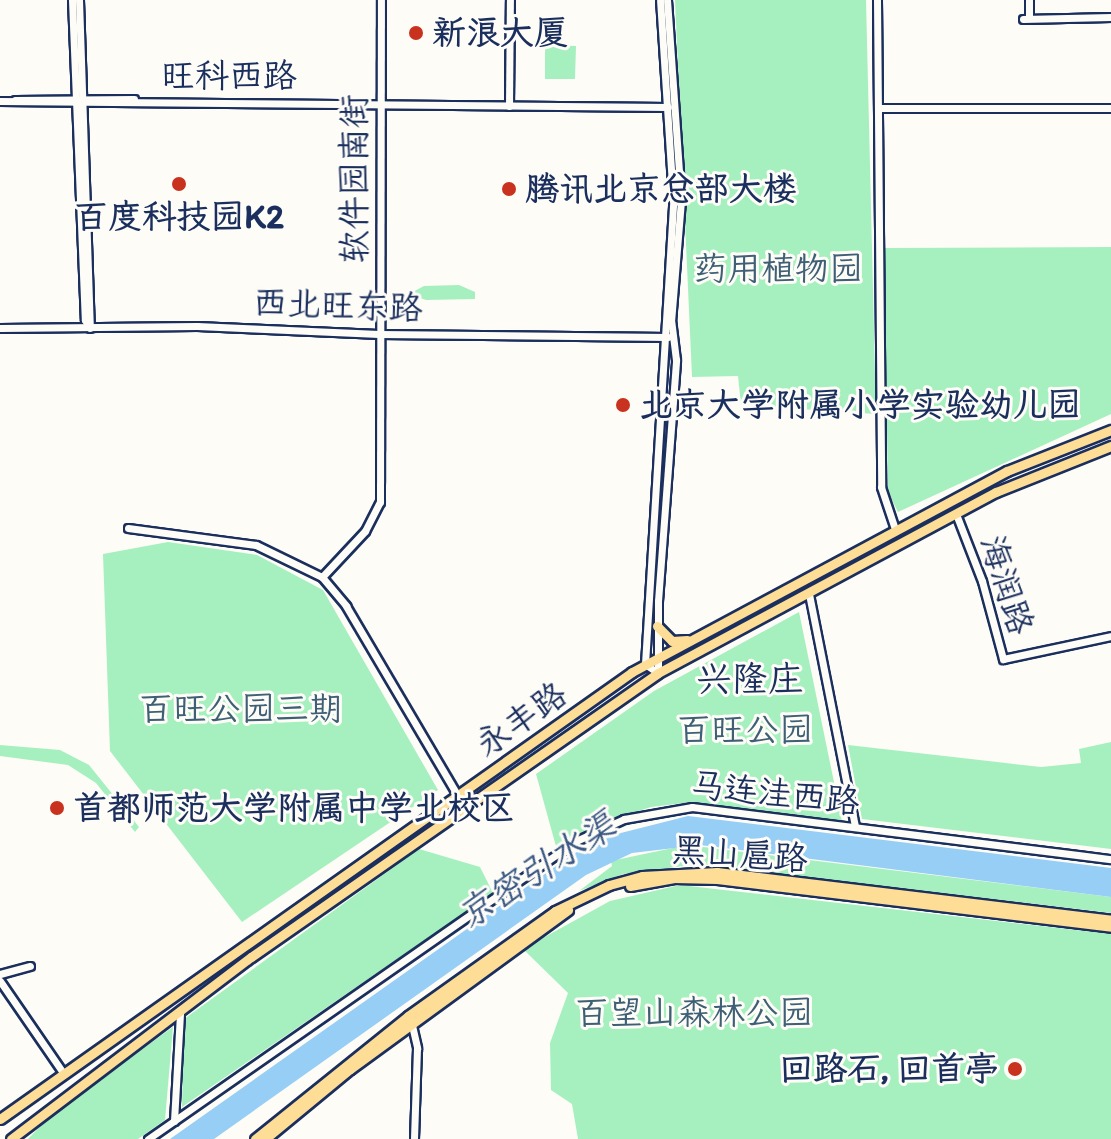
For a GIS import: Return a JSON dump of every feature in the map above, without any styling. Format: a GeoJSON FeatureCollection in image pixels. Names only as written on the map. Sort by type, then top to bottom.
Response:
{"type":"FeatureCollection","features":[{"type":"Feature","properties":{"kind":"main road","name":"永丰路"},"geometry":{"type":"LineString","coordinates":[[3,1119],[645,664],[895,529],[1038,457],[1111,430]]}},
{"type":"Feature","properties":{"kind":"main road","name":"永丰路"},"geometry":{"type":"LineString","coordinates":[[11,1139],[63,1095],[253,956],[658,673],[1036,472],[1111,446]]}},
{"type":"Feature","properties":{"kind":"main road"},"geometry":{"type":"LineString","coordinates":[[657,626],[672,641],[694,639]]}},
{"type":"Feature","properties":{"kind":"main road","name":"黑山扈路"},"geometry":{"type":"LineString","coordinates":[[255,1139],[565,905],[609,885],[652,875],[717,872],[1111,920]]}},
{"type":"Feature","properties":{"kind":"main road","name":"黑山扈路"},"geometry":{"type":"LineString","coordinates":[[265,1139],[410,1020],[569,910],[618,889],[663,879],[717,879],[1111,927]]}},
{"type":"Feature","properties":{"kind":"main road"},"geometry":{"type":"LineString","coordinates":[[261,934],[268,946]]}},
{"type":"Feature","properties":{"kind":"main road"},"geometry":{"type":"LineString","coordinates":[[245,945],[253,956]]}},
{"type":"Feature","properties":{"kind":"street"},"geometry":{"type":"LineString","coordinates":[[72,0],[80,101]]}},
{"type":"Feature","properties":{"kind":"street"},"geometry":{"type":"LineString","coordinates":[[79,0],[85,320],[90,328]]}},
{"type":"Feature","properties":{"kind":"street","name":"软件园南街"},"geometry":{"type":"LineString","coordinates":[[322,577],[365,531],[380,502],[381,0]]}},
{"type":"Feature","properties":{"kind":"street"},"geometry":{"type":"LineString","coordinates":[[509,106],[510,0]]}},
{"type":"Feature","properties":{"kind":"street"},"geometry":{"type":"LineString","coordinates":[[658,673],[655,658],[673,200],[660,0]]}},
{"type":"Feature","properties":{"kind":"street"},"geometry":{"type":"LineString","coordinates":[[658,673],[645,664],[681,200],[667,0]]}},
{"type":"Feature","properties":{"kind":"street"},"geometry":{"type":"LineString","coordinates":[[877,0],[881,487],[895,529]]}},
{"type":"Feature","properties":{"kind":"street"},"geometry":{"type":"LineString","coordinates":[[1029,0],[1026,18],[1111,17]]}},
{"type":"Feature","properties":{"kind":"street","name":"旺科西路"},"geometry":{"type":"LineString","coordinates":[[4,101],[668,107]]}},
{"type":"Feature","properties":{"kind":"street"},"geometry":{"type":"LineString","coordinates":[[879,108],[1111,108]]}},
{"type":"Feature","properties":{"kind":"street","name":"西北旺东路"},"geometry":{"type":"LineString","coordinates":[[0,328],[670,337]]}},
{"type":"Feature","properties":{"kind":"street","name":"海润路"},"geometry":{"type":"LineString","coordinates":[[956,514],[982,581],[1003,659],[1111,636]]}},
{"type":"Feature","properties":{"kind":"street"},"geometry":{"type":"LineString","coordinates":[[128,528],[256,545],[322,577],[346,606],[458,796]]}},
{"type":"Feature","properties":{"kind":"street"},"geometry":{"type":"LineString","coordinates":[[809,594],[855,827]]}},
{"type":"Feature","properties":{"kind":"street","name":"马连洼西路"},"geometry":{"type":"LineString","coordinates":[[148,1139],[576,841],[607,825],[692,807],[1111,859]]}},
{"type":"Feature","properties":{"kind":"street"},"geometry":{"type":"LineString","coordinates":[[0,974],[30,966]]}},
{"type":"Feature","properties":{"kind":"street"},"geometry":{"type":"LineString","coordinates":[[0,981],[64,1074]]}},
{"type":"Feature","properties":{"kind":"street"},"geometry":{"type":"LineString","coordinates":[[174,1121],[180,1012]]}},
{"type":"Feature","properties":{"kind":"street"},"geometry":{"type":"LineString","coordinates":[[410,1020],[417,1048],[414,1139]]}},
{"type":"Feature","properties":{"kind":"green space","name":"药用植物园"},"geometry":{"type":"Polygon","coordinates":[[[675,0],[866,0],[876,414],[741,405],[738,376],[692,377],[675,0]]]}},
{"type":"Feature","properties":{"kind":"green space"},"geometry":{"type":"Polygon","coordinates":[[[545,45],[576,46],[575,79],[545,79],[545,45]]]}},
{"type":"Feature","properties":{"kind":"green space","name":"药用植物园"},"geometry":{"type":"Polygon","coordinates":[[[1111,247],[1111,414],[898,512],[888,492],[884,248],[1111,247]]]}},
{"type":"Feature","properties":{"kind":"green space"},"geometry":{"type":"Polygon","coordinates":[[[459,285],[475,292],[475,299],[426,300],[409,294],[424,286],[459,285]]]}},
{"type":"Feature","properties":{"kind":"green space","name":"百旺公园三期"},"geometry":{"type":"Polygon","coordinates":[[[168,542],[257,555],[323,590],[438,790],[242,922],[110,751],[103,554],[168,542]]]}},
{"type":"Feature","properties":{"kind":"green space","name":"百旺公园"},"geometry":{"type":"Polygon","coordinates":[[[799,612],[842,821],[692,802],[651,807],[600,823],[557,850],[536,774],[654,691],[799,612]]]}},
{"type":"Feature","properties":{"kind":"green space"},"geometry":{"type":"Polygon","coordinates":[[[1111,742],[1111,849],[862,819],[848,745],[1041,767],[1081,763],[1079,749],[1111,742]]]}},
{"type":"Feature","properties":{"kind":"green space"},"geometry":{"type":"Polygon","coordinates":[[[0,745],[60,750],[89,765],[139,827],[135,832],[96,783],[68,765],[0,756],[0,745]]]}},
{"type":"Feature","properties":{"kind":"green space"},"geometry":{"type":"Polygon","coordinates":[[[687,845],[1111,897],[1111,913],[699,864],[623,874],[579,891],[612,866],[611,861],[687,845]]]}},
{"type":"Feature","properties":{"kind":"green space"},"geometry":{"type":"Polygon","coordinates":[[[419,849],[480,867],[493,893],[182,1107],[184,1019],[419,849]]]}},
{"type":"Feature","properties":{"kind":"green space","name":"百望山森林公园"},"geometry":{"type":"Polygon","coordinates":[[[680,885],[1111,934],[1111,1139],[578,1139],[572,1104],[551,1090],[550,1043],[568,993],[523,949],[610,901],[680,885]]]}},
{"type":"Feature","properties":{"kind":"green space"},"geometry":{"type":"Polygon","coordinates":[[[173,1027],[165,1120],[138,1139],[28,1139],[53,1113],[173,1027]]]}},
{"type":"Feature","properties":{"kind":"water"},"geometry":{"type":"Polygon","coordinates":[[[688,816],[1111,868],[1111,897],[700,845],[632,853],[586,875],[214,1139],[170,1139],[573,854],[609,836],[688,816]]]}},
{"type":"Feature","properties":{"kind":"place","name":"新浪大厦"},"geometry":{"type":"Point","coordinates":[416,33]}},
{"type":"Feature","properties":{"kind":"place","name":"百度科技园K2"},"geometry":{"type":"Point","coordinates":[179,184]}},
{"type":"Feature","properties":{"kind":"place","name":"腾讯北京总部大楼"},"geometry":{"type":"Point","coordinates":[509,189]}},
{"type":"Feature","properties":{"kind":"place","name":"北京大学附属小学实验幼儿园"},"geometry":{"type":"Point","coordinates":[623,405]}},
{"type":"Feature","properties":{"kind":"place","name":"首都师范大学附属中学北校区"},"geometry":{"type":"Point","coordinates":[57,808]}},
{"type":"Feature","properties":{"kind":"place","name":"回路石, 回首亭"},"geometry":{"type":"Point","coordinates":[1015,1069]}},
{"type":"Feature","properties":{"kind":"district","name":"兴隆庄"},"geometry":{"type":"Point","coordinates":[750,679]}},
{"type":"Feature","properties":{"kind":"water label","name":"京密引水渠"},"geometry":{"type":"Point","coordinates":[536,870]}}]}
